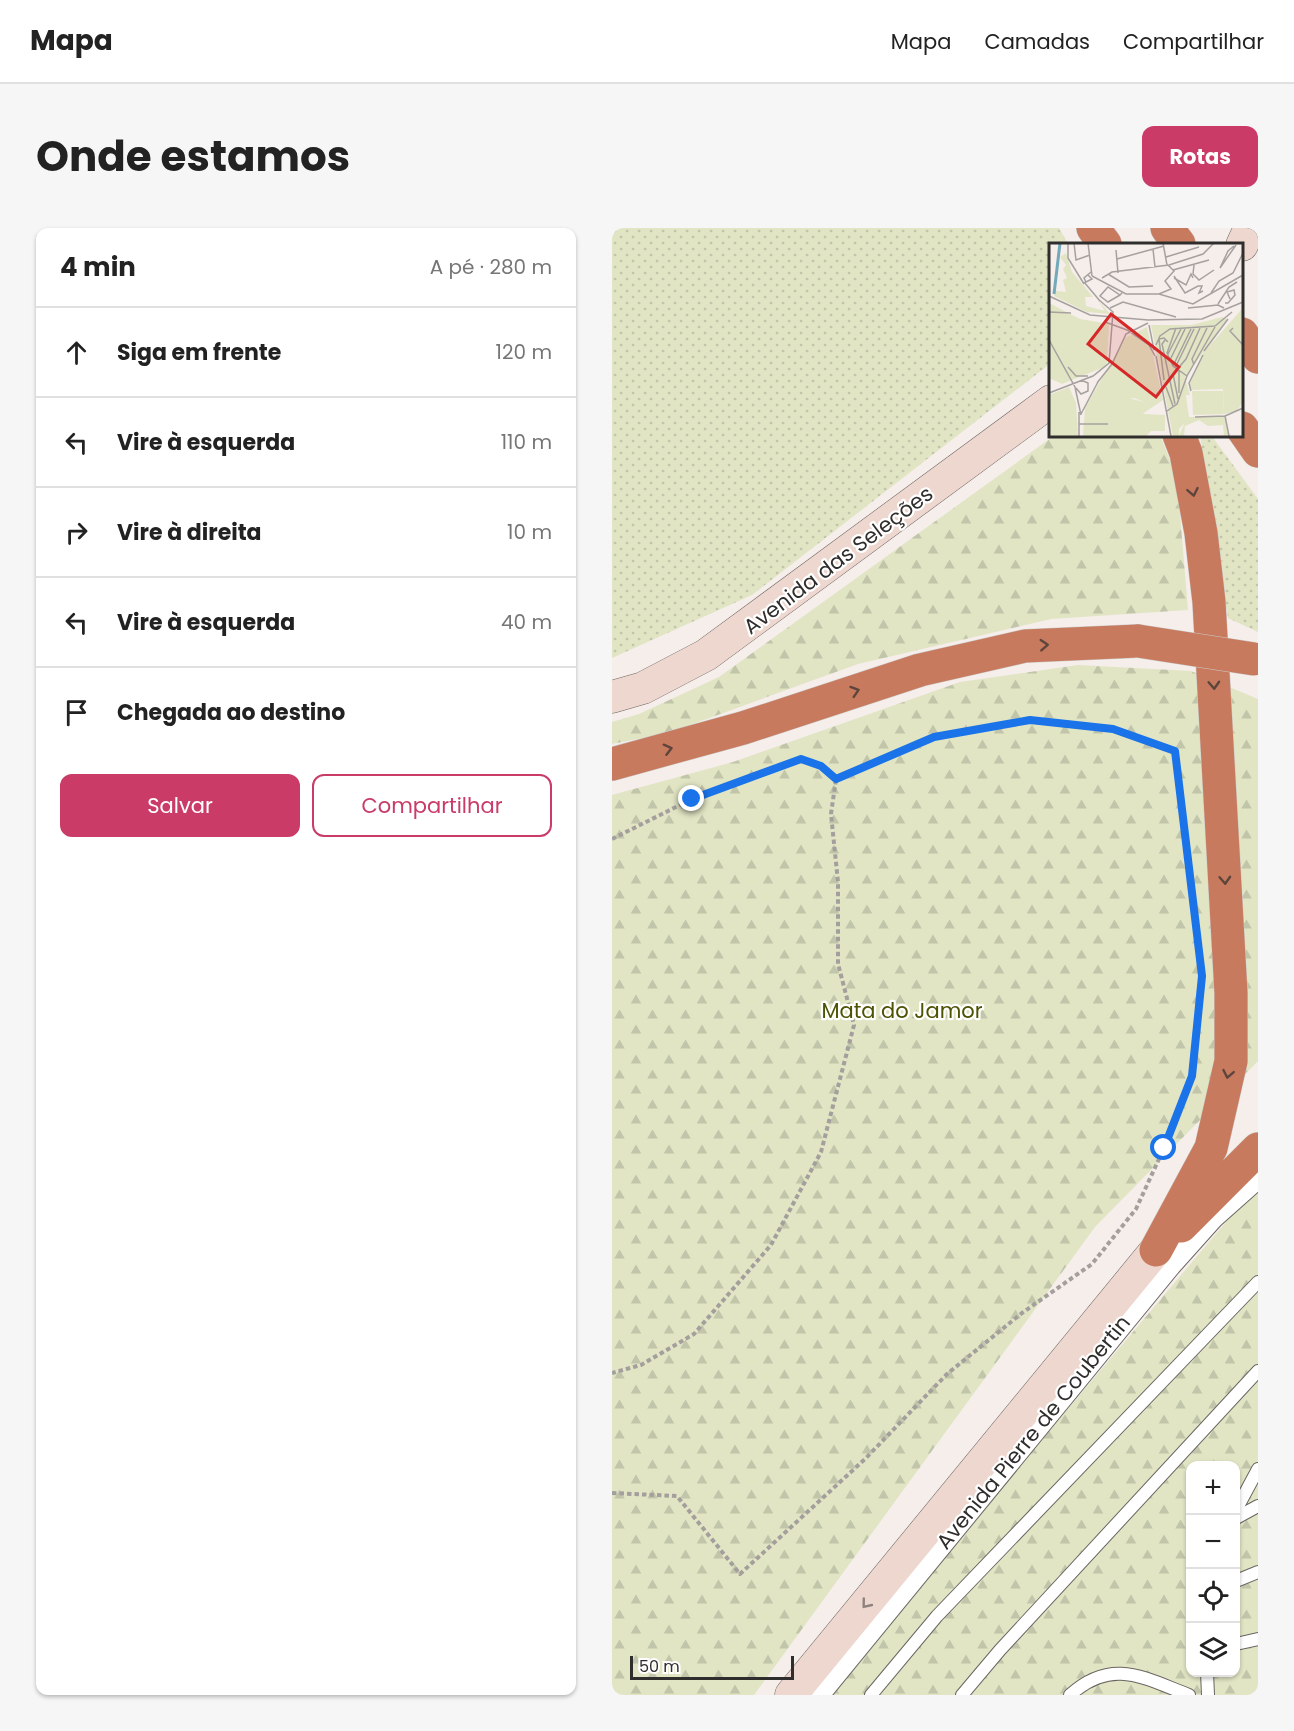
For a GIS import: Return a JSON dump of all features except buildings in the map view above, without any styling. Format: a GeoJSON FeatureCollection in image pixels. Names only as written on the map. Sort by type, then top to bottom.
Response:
{"type":"FeatureCollection","features":[{"type":"Feature","properties":{"kind":"highway"},"geometry":{"type":"LineString","coordinates":[[1092,228],[1098,243]]}},
{"type":"Feature","properties":{"kind":"highway"},"geometry":{"type":"LineString","coordinates":[[1092,228],[1104,243]]}},
{"type":"Feature","properties":{"kind":"highway"},"geometry":{"type":"LineString","coordinates":[[1167,228],[1178,243]]}},
{"type":"Feature","properties":{"kind":"highway"},"geometry":{"type":"LineString","coordinates":[[1243,335],[1258,357]]}},
{"type":"Feature","properties":{"kind":"highway"},"geometry":{"type":"LineString","coordinates":[[1243,429],[1258,451]]}},
{"type":"Feature","properties":{"kind":"highway"},"geometry":{"type":"LineString","coordinates":[[1156,1250],[1211,1148],[1231,1061],[1230,982],[1209,602],[1201,533],[1186,453],[1179,436]]}},
{"type":"Feature","properties":{"kind":"highway"},"geometry":{"type":"LineString","coordinates":[[612,764],[742,728],[920,670],[1025,646],[1138,641],[1256,659]]}},
{"type":"Feature","properties":{"kind":"highway"},"geometry":{"type":"LineString","coordinates":[[1156,1250],[1258,1149]]}},
{"type":"Feature","properties":{"kind":"main road"},"geometry":{"type":"LineString","coordinates":[[1243,243],[1250,228]]}},
{"type":"Feature","properties":{"kind":"main road"},"geometry":{"type":"LineString","coordinates":[[1243,261],[1258,252]]}},
{"type":"Feature","properties":{"kind":"main road","name":"Avenida das Seleções"},"geometry":{"type":"LineString","coordinates":[[612,697],[643,688],[715,650],[1049,402]]}},
{"type":"Feature","properties":{"kind":"main road","name":"Avenida Pierre de Coubertin"},"geometry":{"type":"LineString","coordinates":[[791,1695],[1156,1250]]}},
{"type":"Feature","properties":{"kind":"street","name":"Avenida Pierre de Coubertin"},"geometry":{"type":"LineString","coordinates":[[818,1695],[1170,1265],[1213,1217],[1258,1177]]}},
{"type":"Feature","properties":{"kind":"lane"},"geometry":{"type":"LineString","coordinates":[[871,1695],[937,1616],[1258,1282]]}},
{"type":"Feature","properties":{"kind":"lane"},"geometry":{"type":"LineString","coordinates":[[962,1695],[1000,1650],[1258,1371]]}},
{"type":"Feature","properties":{"kind":"lane"},"geometry":{"type":"LineString","coordinates":[[1240,1503],[1258,1469]]}},
{"type":"Feature","properties":{"kind":"lane"},"geometry":{"type":"LineString","coordinates":[[1240,1516],[1258,1506]]}},
{"type":"Feature","properties":{"kind":"lane"},"geometry":{"type":"LineString","coordinates":[[1240,1579],[1258,1572]]}},
{"type":"Feature","properties":{"kind":"lane"},"geometry":{"type":"LineString","coordinates":[[1240,1643],[1258,1639]]}},
{"type":"Feature","properties":{"kind":"lane"},"geometry":{"type":"LineString","coordinates":[[1070,1695],[1079,1687],[1101,1677],[1123,1672],[1189,1695]]}},
{"type":"Feature","properties":{"kind":"lane"},"geometry":{"type":"LineString","coordinates":[[1207,1677],[1208,1695]]}},
{"type":"Feature","properties":{"kind":"path"},"geometry":{"type":"LineString","coordinates":[[836,779],[934,737],[1030,720],[1113,729],[1175,751],[1201,965]]}},
{"type":"Feature","properties":{"kind":"path"},"geometry":{"type":"LineString","coordinates":[[612,839],[692,799],[801,759],[821,766],[836,779]]}},
{"type":"Feature","properties":{"kind":"path"},"geometry":{"type":"LineString","coordinates":[[612,1373],[641,1365],[694,1334],[771,1245],[821,1152],[854,1025],[838,964],[838,882],[831,814],[836,779]]}},
{"type":"Feature","properties":{"kind":"path"},"geometry":{"type":"LineString","coordinates":[[612,1492],[677,1496],[740,1574],[865,1459],[947,1374],[1022,1313],[1092,1264],[1136,1209],[1164,1148],[1192,1076],[1202,976]]}},
{"type":"Feature","properties":{"kind":"green space"},"geometry":{"type":"Polygon","coordinates":[[[612,228],[1059,228],[1067,243],[1049,243],[1049,365],[752,595],[612,658],[612,228]]]}},
{"type":"Feature","properties":{"kind":"green space"},"geometry":{"type":"Polygon","coordinates":[[[1054,436],[1160,436],[1177,478],[1188,610],[1051,619],[858,664],[668,733],[612,744],[612,722],[639,714],[719,677],[1054,436]]]}},
{"type":"Feature","properties":{"kind":"green space"},"geometry":{"type":"Polygon","coordinates":[[[1200,436],[1212,436],[1258,499],[1258,632],[1228,618],[1200,436]]]}},
{"type":"Feature","properties":{"kind":"green space","name":"Mata do Jamor"},"geometry":{"type":"Polygon","coordinates":[[[1078,665],[1191,671],[1258,699],[1258,1061],[1095,1227],[754,1695],[612,1695],[612,795],[733,762],[960,682],[1078,665]]]}},
{"type":"Feature","properties":{"kind":"green space"},"geometry":{"type":"Polygon","coordinates":[[[1258,1184],[1258,1695],[826,1695],[1258,1184]]]}},
{"type":"Feature","properties":{"kind":"route"},"geometry":{"type":"LineString","coordinates":[[692,799],[801,759],[821,766],[836,779],[934,737],[1030,720],[1113,729],[1175,751],[1202,976],[1192,1076],[1164,1148]]}}]}
